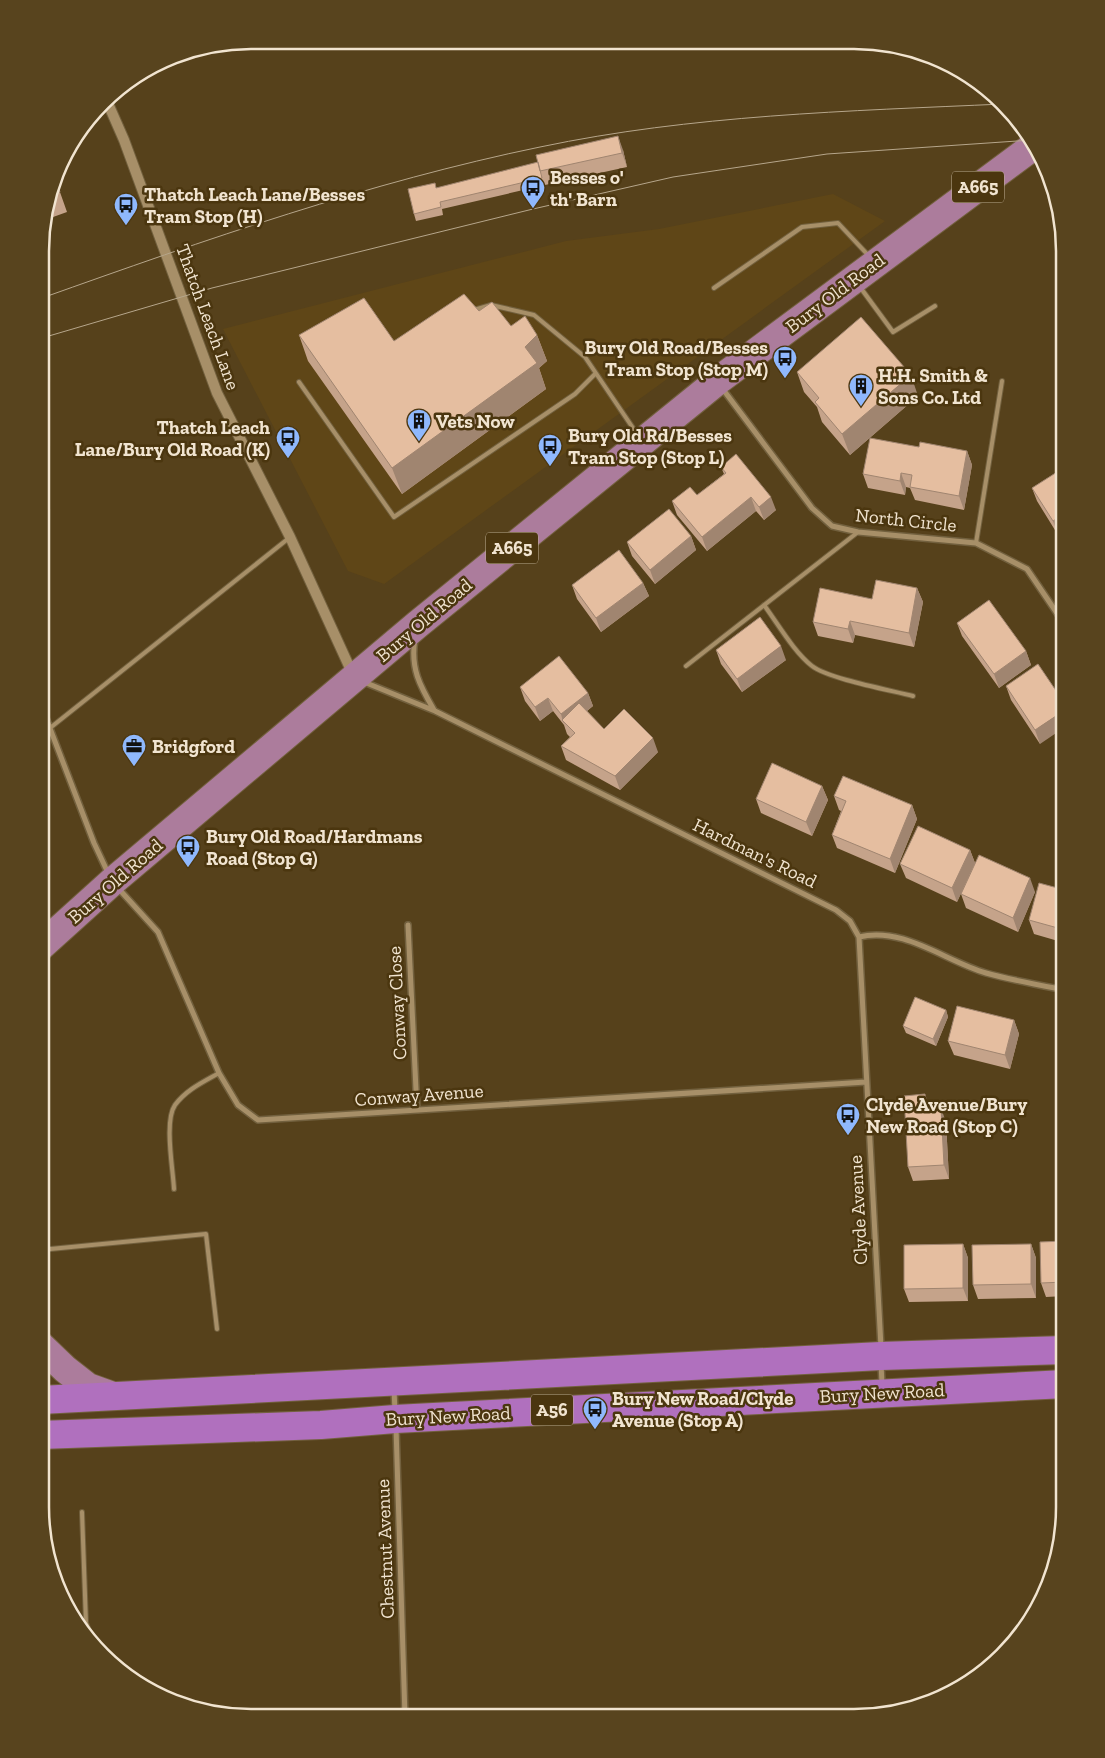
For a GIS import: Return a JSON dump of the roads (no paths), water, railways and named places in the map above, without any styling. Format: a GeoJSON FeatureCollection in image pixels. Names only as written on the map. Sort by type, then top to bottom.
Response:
{"type":"FeatureCollection","features":[{"type":"Feature","properties":{"kind":"highway","name":"Bury New Road"},"geometry":{"type":"LineString","coordinates":[[49,1400],[881,1356],[1056,1350]]}},
{"type":"Feature","properties":{"kind":"highway","name":"Bury New Road"},"geometry":{"type":"LineString","coordinates":[[49,1435],[320,1425],[396,1419],[882,1392],[1056,1384]]}},
{"type":"Feature","properties":{"kind":"main road","name":"Bury Old Road"},"geometry":{"type":"LineString","coordinates":[[49,939],[113,881],[418,624],[642,442],[717,382],[1029,150]]}},
{"type":"Feature","properties":{"kind":"main road"},"geometry":{"type":"LineString","coordinates":[[49,1354],[65,1369],[88,1386],[113,1396]]}},
{"type":"Feature","properties":{"kind":"street","name":"Thatch Leach Lane"},"geometry":{"type":"LineString","coordinates":[[109,107],[124,140],[217,394],[290,537],[355,678]]}},
{"type":"Feature","properties":{"kind":"street","name":"North Circle"},"geometry":{"type":"LineString","coordinates":[[717,382],[812,508],[832,526],[858,532],[976,543],[1027,569],[1056,612]]}},
{"type":"Feature","properties":{"kind":"street"},"geometry":{"type":"LineString","coordinates":[[418,624],[414,645],[414,665],[418,683],[435,711]]}},
{"type":"Feature","properties":{"kind":"street","name":"Hardman's Road"},"geometry":{"type":"LineString","coordinates":[[355,678],[435,711],[836,910],[850,921],[859,937]]}},
{"type":"Feature","properties":{"kind":"street","name":"Conway Avenue"},"geometry":{"type":"LineString","coordinates":[[50,728],[94,843],[113,881],[158,932],[218,1073],[238,1105],[258,1120],[866,1082]]}},
{"type":"Feature","properties":{"kind":"street","name":"Conway Close"},"geometry":{"type":"LineString","coordinates":[[408,925],[417,1110]]}},
{"type":"Feature","properties":{"kind":"street"},"geometry":{"type":"LineString","coordinates":[[859,937],[870,934],[890,934],[985,973],[1056,988]]}},
{"type":"Feature","properties":{"kind":"street","name":"Clyde Avenue"},"geometry":{"type":"LineString","coordinates":[[859,937],[882,1392]]}},
{"type":"Feature","properties":{"kind":"street","name":"Chestnut Avenue"},"geometry":{"type":"LineString","coordinates":[[394,1381],[405,1709]]}},
{"type":"Feature","properties":{"kind":"lane"},"geometry":{"type":"LineString","coordinates":[[714,288],[802,227],[838,222],[876,263]]}},
{"type":"Feature","properties":{"kind":"lane"},"geometry":{"type":"LineString","coordinates":[[854,279],[893,332],[935,306]]}},
{"type":"Feature","properties":{"kind":"lane"},"geometry":{"type":"LineString","coordinates":[[464,313],[491,305],[534,315],[585,358],[642,442]]}},
{"type":"Feature","properties":{"kind":"lane"},"geometry":{"type":"LineString","coordinates":[[299,382],[394,517],[575,394],[596,374]]}},
{"type":"Feature","properties":{"kind":"lane"},"geometry":{"type":"LineString","coordinates":[[976,543],[1002,381]]}},
{"type":"Feature","properties":{"kind":"lane"},"geometry":{"type":"LineString","coordinates":[[686,666],[858,532]]}},
{"type":"Feature","properties":{"kind":"lane"},"geometry":{"type":"LineString","coordinates":[[50,728],[290,537]]}},
{"type":"Feature","properties":{"kind":"lane"},"geometry":{"type":"LineString","coordinates":[[764,605],[789,640],[812,666],[826,673],[913,696]]}},
{"type":"Feature","properties":{"kind":"lane"},"geometry":{"type":"LineString","coordinates":[[174,1189],[170,1124],[174,1106],[190,1090],[218,1073]]}},
{"type":"Feature","properties":{"kind":"lane"},"geometry":{"type":"LineString","coordinates":[[49,1249],[206,1234],[217,1329]]}},
{"type":"Feature","properties":{"kind":"lane"},"geometry":{"type":"LineString","coordinates":[[82,1512],[86,1622],[88,1627]]}},
{"type":"Feature","properties":{"kind":"tram line"},"geometry":{"type":"LineString","coordinates":[[49,296],[288,214],[413,177],[540,147],[597,136],[712,121],[828,112],[993,104]]}},
{"type":"Feature","properties":{"kind":"tram line"},"geometry":{"type":"LineString","coordinates":[[49,336],[212,288],[533,209],[673,177],[827,154],[1024,141]]}},
{"type":"Feature","properties":{"kind":"place","name":"Besses o' th' Barn"},"geometry":{"type":"Point","coordinates":[533,209]}},
{"type":"Feature","properties":{"kind":"place","name":"Thatch Leach Lane/Besses Tram Stop (H)"},"geometry":{"type":"Point","coordinates":[126,226]}},
{"type":"Feature","properties":{"kind":"place","name":"Bury Old Road/Besses Tram Stop (Stop M)"},"geometry":{"type":"Point","coordinates":[785,379]}},
{"type":"Feature","properties":{"kind":"place","name":"H.H. Smith & Sons Co. Ltd"},"geometry":{"type":"Point","coordinates":[861,407]}},
{"type":"Feature","properties":{"kind":"place","name":"Vets Now"},"geometry":{"type":"Point","coordinates":[419,442]}},
{"type":"Feature","properties":{"kind":"place","name":"Thatch Leach Lane/Bury Old Road (K)"},"geometry":{"type":"Point","coordinates":[288,459]}},
{"type":"Feature","properties":{"kind":"place","name":"Bury Old Rd/Besses Tram Stop (Stop L)"},"geometry":{"type":"Point","coordinates":[550,467]}},
{"type":"Feature","properties":{"kind":"place","name":"Bridgford"},"geometry":{"type":"Point","coordinates":[134,767]}},
{"type":"Feature","properties":{"kind":"place","name":"Bury Old Road/Hardmans Road (Stop G)"},"geometry":{"type":"Point","coordinates":[188,868]}},
{"type":"Feature","properties":{"kind":"place","name":"Clyde Avenue/Bury New Road (Stop C)"},"geometry":{"type":"Point","coordinates":[848,1136]}},
{"type":"Feature","properties":{"kind":"place","name":"Bury New Road/Clyde Avenue (Stop A)"},"geometry":{"type":"Point","coordinates":[595,1430]}}]}
